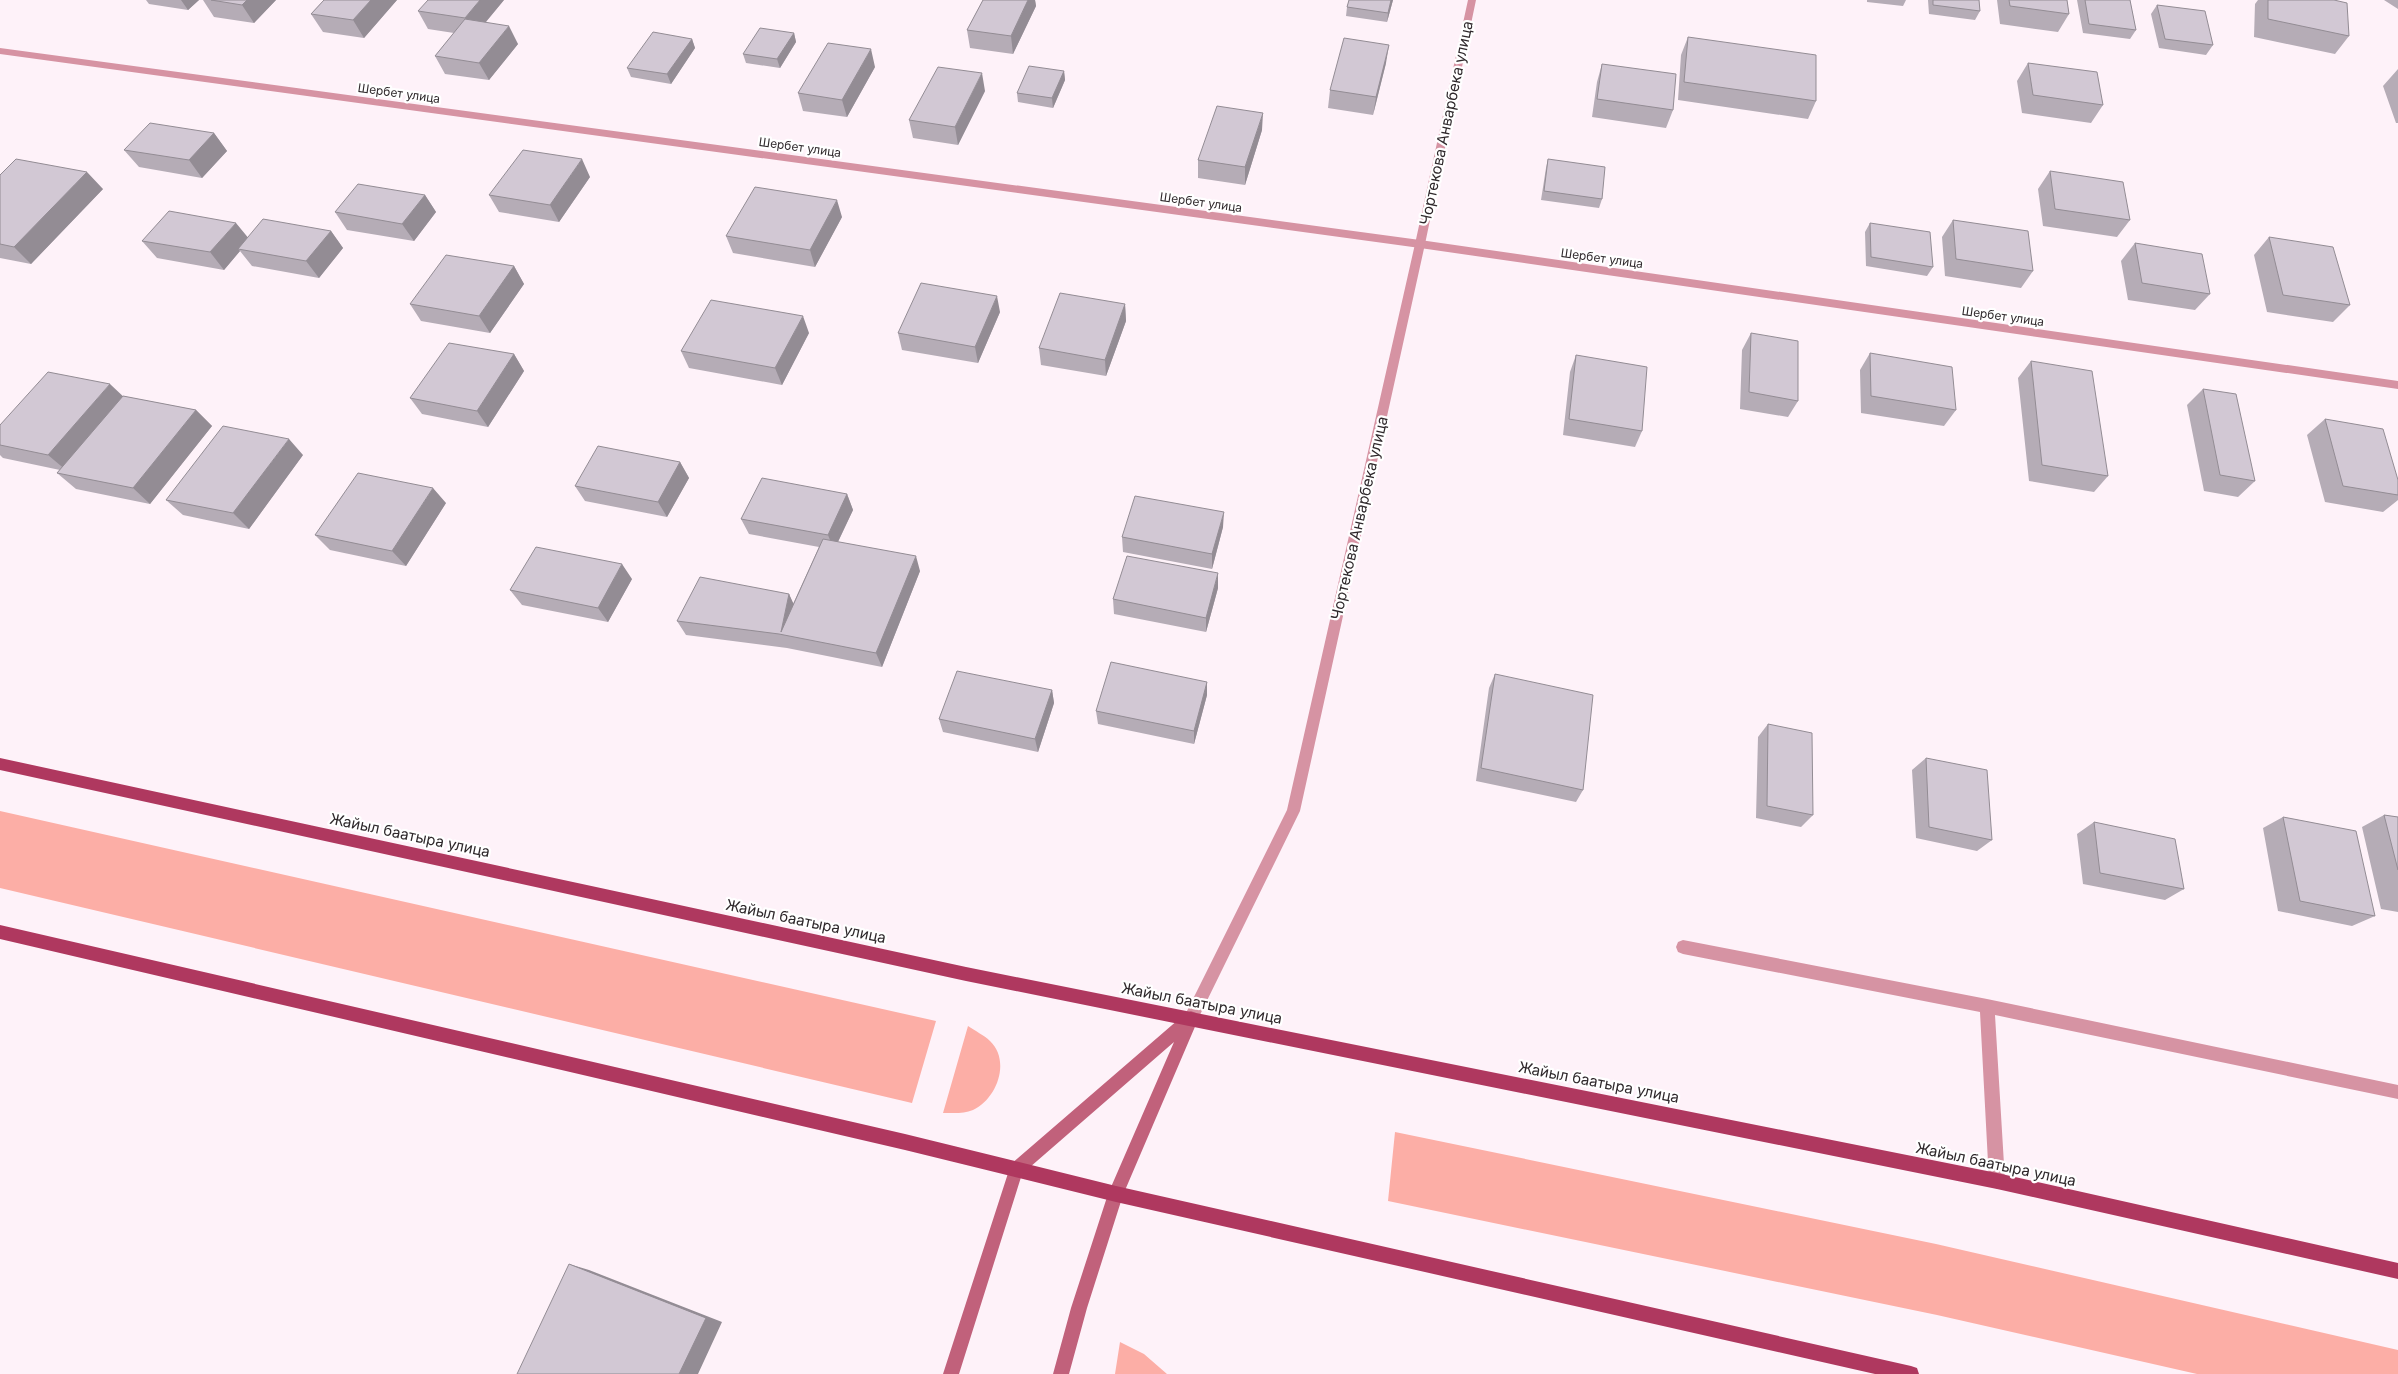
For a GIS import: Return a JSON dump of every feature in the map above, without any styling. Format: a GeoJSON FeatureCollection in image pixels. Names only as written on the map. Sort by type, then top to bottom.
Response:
{"type":"FeatureCollection","features":[{"type":"Feature","properties":{"kind":"main road","name":"Жайыл баатыра улица"},"geometry":{"type":"LineString","coordinates":[[0,764],[966,974],[1997,1180],[2398,1271]]}},
{"type":"Feature","properties":{"kind":"main road"},"geometry":{"type":"LineString","coordinates":[[0,932],[1116,1194],[1911,1374]]}},
{"type":"Feature","properties":{"kind":"main road"},"geometry":{"type":"LineString","coordinates":[[951,1374],[1016,1169],[1191,1018]]}},
{"type":"Feature","properties":{"kind":"main road"},"geometry":{"type":"LineString","coordinates":[[1061,1374],[1079,1308],[1116,1194],[1191,1018]]}},
{"type":"Feature","properties":{"kind":"street","name":"Чортекова Анварбека улица"},"geometry":{"type":"LineString","coordinates":[[1191,1018],[1293,810],[1420,244],[1472,0]]}},
{"type":"Feature","properties":{"kind":"street","name":"Шербет улица"},"geometry":{"type":"LineString","coordinates":[[0,51],[1420,244],[2398,385]]}},
{"type":"Feature","properties":{"kind":"street"},"geometry":{"type":"LineString","coordinates":[[1683,947],[1987,1006],[2398,1092]]}},
{"type":"Feature","properties":{"kind":"street"},"geometry":{"type":"LineString","coordinates":[[1987,1006],[1997,1180]]}},
{"type":"Feature","properties":{"kind":"shaded area"},"geometry":{"type":"Polygon","coordinates":[[[0,811],[936,1021],[912,1103],[0,888],[0,811]]]}},
{"type":"Feature","properties":{"kind":"shaded area"},"geometry":{"type":"Polygon","coordinates":[[[968,1026],[988,1039],[996,1049],[1000,1059],[998,1079],[989,1097],[973,1110],[962,1113],[943,1113],[968,1026]]]}},
{"type":"Feature","properties":{"kind":"shaded area"},"geometry":{"type":"Polygon","coordinates":[[[1395,1132],[1936,1244],[2398,1350],[2398,1374],[2197,1374],[1937,1315],[1388,1201],[1395,1132]]]}},
{"type":"Feature","properties":{"kind":"shaded area"},"geometry":{"type":"Polygon","coordinates":[[[1120,1342],[1144,1354],[1167,1374],[1115,1374],[1120,1342]]]}},
{"type":"Feature","properties":{"kind":"building"},"geometry":{"type":"Polygon","coordinates":[[[211,0],[247,0],[242,5],[211,0]]]}},
{"type":"Feature","properties":{"kind":"building"},"geometry":{"type":"Polygon","coordinates":[[[324,0],[371,0],[353,20],[311,14],[324,0]]]}},
{"type":"Feature","properties":{"kind":"building"},"geometry":{"type":"Polygon","coordinates":[[[428,0],[480,0],[465,18],[418,11],[428,0]]]}},
{"type":"Feature","properties":{"kind":"building"},"geometry":{"type":"Polygon","coordinates":[[[983,0],[1028,0],[1011,36],[967,30],[983,0]]]}},
{"type":"Feature","properties":{"kind":"building"},"geometry":{"type":"Polygon","coordinates":[[[1349,0],[1391,0],[1388,13],[1347,7],[1349,0]]]}},
{"type":"Feature","properties":{"kind":"building"},"geometry":{"type":"Polygon","coordinates":[[[1933,0],[1979,0],[1980,11],[1933,5],[1933,0]]]}},
{"type":"Feature","properties":{"kind":"building"},"geometry":{"type":"Polygon","coordinates":[[[2009,0],[2067,0],[2069,14],[2010,6],[2009,0]]]}},
{"type":"Feature","properties":{"kind":"building"},"geometry":{"type":"Polygon","coordinates":[[[2085,0],[2130,0],[2136,30],[2089,24],[2085,0]]]}},
{"type":"Feature","properties":{"kind":"building"},"geometry":{"type":"Polygon","coordinates":[[[2268,0],[2334,0],[2347,3],[2349,36],[2268,19],[2268,0]]]}},
{"type":"Feature","properties":{"kind":"building"},"geometry":{"type":"Polygon","coordinates":[[[2157,5],[2205,11],[2213,45],[2165,39],[2157,5]]]}},
{"type":"Feature","properties":{"kind":"building"},"geometry":{"type":"Polygon","coordinates":[[[465,19],[509,26],[479,63],[435,56],[465,19]]]}},
{"type":"Feature","properties":{"kind":"building"},"geometry":{"type":"Polygon","coordinates":[[[760,28],[794,33],[777,59],[743,54],[760,28]]]}},
{"type":"Feature","properties":{"kind":"building"},"geometry":{"type":"Polygon","coordinates":[[[653,32],[692,39],[667,74],[627,68],[653,32]]]}},
{"type":"Feature","properties":{"kind":"building"},"geometry":{"type":"Polygon","coordinates":[[[1688,37],[1816,55],[1816,101],[1684,82],[1688,37]]]}},
{"type":"Feature","properties":{"kind":"building"},"geometry":{"type":"Polygon","coordinates":[[[1344,38],[1389,45],[1376,97],[1330,90],[1344,38]]]}},
{"type":"Feature","properties":{"kind":"building"},"geometry":{"type":"Polygon","coordinates":[[[828,43],[871,49],[842,100],[798,93],[828,43]]]}},
{"type":"Feature","properties":{"kind":"building"},"geometry":{"type":"Polygon","coordinates":[[[2028,63],[2097,72],[2103,105],[2033,95],[2028,63]]]}},
{"type":"Feature","properties":{"kind":"building"},"geometry":{"type":"Polygon","coordinates":[[[1602,64],[1676,74],[1673,110],[1597,99],[1602,64]]]}},
{"type":"Feature","properties":{"kind":"building"},"geometry":{"type":"Polygon","coordinates":[[[1029,66],[1064,71],[1052,98],[1017,93],[1029,66]]]}},
{"type":"Feature","properties":{"kind":"building"},"geometry":{"type":"Polygon","coordinates":[[[938,67],[982,73],[955,127],[909,120],[938,67]]]}},
{"type":"Feature","properties":{"kind":"building"},"geometry":{"type":"Polygon","coordinates":[[[1217,106],[1263,113],[1245,167],[1198,160],[1217,106]]]}},
{"type":"Feature","properties":{"kind":"building"},"geometry":{"type":"Polygon","coordinates":[[[150,123],[214,133],[189,160],[124,150],[150,123]]]}},
{"type":"Feature","properties":{"kind":"building"},"geometry":{"type":"Polygon","coordinates":[[[523,150],[582,159],[550,205],[489,195],[523,150]]]}},
{"type":"Feature","properties":{"kind":"building"},"geometry":{"type":"Polygon","coordinates":[[[16,159],[87,172],[14,247],[0,244],[0,175],[16,159]]]}},
{"type":"Feature","properties":{"kind":"building"},"geometry":{"type":"Polygon","coordinates":[[[1548,159],[1605,167],[1602,199],[1544,191],[1548,159]]]}},
{"type":"Feature","properties":{"kind":"building"},"geometry":{"type":"Polygon","coordinates":[[[2050,171],[2123,182],[2130,220],[2055,209],[2050,171]]]}},
{"type":"Feature","properties":{"kind":"building"},"geometry":{"type":"Polygon","coordinates":[[[358,184],[425,195],[402,224],[335,212],[358,184]]]}},
{"type":"Feature","properties":{"kind":"building"},"geometry":{"type":"Polygon","coordinates":[[[755,187],[837,200],[810,250],[726,236],[755,187]]]}},
{"type":"Feature","properties":{"kind":"building"},"geometry":{"type":"Polygon","coordinates":[[[169,211],[236,223],[210,252],[142,241],[169,211]]]}},
{"type":"Feature","properties":{"kind":"building"},"geometry":{"type":"Polygon","coordinates":[[[263,219],[331,231],[306,261],[238,249],[263,219]]]}},
{"type":"Feature","properties":{"kind":"building"},"geometry":{"type":"Polygon","coordinates":[[[1953,220],[2028,231],[2033,271],[1956,259],[1953,220]]]}},
{"type":"Feature","properties":{"kind":"building"},"geometry":{"type":"Polygon","coordinates":[[[1870,223],[1930,232],[1933,267],[1871,257],[1870,223]]]}},
{"type":"Feature","properties":{"kind":"building"},"geometry":{"type":"Polygon","coordinates":[[[2269,237],[2333,247],[2350,305],[2283,295],[2269,237]]]}},
{"type":"Feature","properties":{"kind":"building"},"geometry":{"type":"Polygon","coordinates":[[[2135,243],[2202,254],[2210,294],[2142,283],[2135,243]]]}},
{"type":"Feature","properties":{"kind":"building"},"geometry":{"type":"Polygon","coordinates":[[[446,255],[514,266],[479,316],[410,304],[446,255]]]}},
{"type":"Feature","properties":{"kind":"building"},"geometry":{"type":"Polygon","coordinates":[[[921,283],[997,296],[975,347],[898,333],[921,283]]]}},
{"type":"Feature","properties":{"kind":"building"},"geometry":{"type":"Polygon","coordinates":[[[1060,293],[1125,304],[1105,360],[1039,348],[1060,293]]]}},
{"type":"Feature","properties":{"kind":"building"},"geometry":{"type":"Polygon","coordinates":[[[711,300],[803,316],[775,368],[681,351],[711,300]]]}},
{"type":"Feature","properties":{"kind":"building"},"geometry":{"type":"Polygon","coordinates":[[[1751,333],[1798,341],[1798,401],[1749,392],[1751,333]]]}},
{"type":"Feature","properties":{"kind":"building"},"geometry":{"type":"Polygon","coordinates":[[[449,343],[514,354],[477,411],[410,398],[449,343]]]}},
{"type":"Feature","properties":{"kind":"building"},"geometry":{"type":"Polygon","coordinates":[[[1870,353],[1952,367],[1956,410],[1871,396],[1870,353]]]}},
{"type":"Feature","properties":{"kind":"building"},"geometry":{"type":"Polygon","coordinates":[[[1576,355],[1647,367],[1642,431],[1569,419],[1576,355]]]}},
{"type":"Feature","properties":{"kind":"building"},"geometry":{"type":"Polygon","coordinates":[[[2031,361],[2092,371],[2108,476],[2042,465],[2031,361]]]}},
{"type":"Feature","properties":{"kind":"building"},"geometry":{"type":"Polygon","coordinates":[[[48,372],[110,384],[48,455],[0,445],[0,425],[48,372]]]}},
{"type":"Feature","properties":{"kind":"building"},"geometry":{"type":"Polygon","coordinates":[[[2203,389],[2236,394],[2255,481],[2220,475],[2203,389]]]}},
{"type":"Feature","properties":{"kind":"building"},"geometry":{"type":"Polygon","coordinates":[[[123,396],[196,410],[133,488],[57,473],[123,396]]]}},
{"type":"Feature","properties":{"kind":"building"},"geometry":{"type":"Polygon","coordinates":[[[2325,419],[2383,429],[2398,480],[2398,495],[2343,486],[2325,419]]]}},
{"type":"Feature","properties":{"kind":"building"},"geometry":{"type":"Polygon","coordinates":[[[223,426],[289,439],[233,513],[166,500],[223,426]]]}},
{"type":"Feature","properties":{"kind":"building"},"geometry":{"type":"Polygon","coordinates":[[[598,446],[680,462],[658,502],[575,486],[598,446]]]}},
{"type":"Feature","properties":{"kind":"building"},"geometry":{"type":"Polygon","coordinates":[[[358,473],[433,488],[392,551],[315,535],[358,473]]]}},
{"type":"Feature","properties":{"kind":"building"},"geometry":{"type":"Polygon","coordinates":[[[762,478],[847,494],[828,535],[741,519],[762,478]]]}},
{"type":"Feature","properties":{"kind":"building"},"geometry":{"type":"Polygon","coordinates":[[[1135,496],[1224,512],[1212,554],[1122,537],[1135,496]]]}},
{"type":"Feature","properties":{"kind":"building"},"geometry":{"type":"Polygon","coordinates":[[[823,539],[916,556],[876,653],[779,634],[677,621],[700,577],[789,594],[781,632],[823,539]]]}},
{"type":"Feature","properties":{"kind":"building"},"geometry":{"type":"Polygon","coordinates":[[[536,547],[622,564],[598,608],[510,590],[536,547]]]}},
{"type":"Feature","properties":{"kind":"building"},"geometry":{"type":"Polygon","coordinates":[[[1127,556],[1218,573],[1206,618],[1113,599],[1127,556]]]}},
{"type":"Feature","properties":{"kind":"building"},"geometry":{"type":"Polygon","coordinates":[[[1111,662],[1207,682],[1194,731],[1096,711],[1111,662]]]}},
{"type":"Feature","properties":{"kind":"building"},"geometry":{"type":"Polygon","coordinates":[[[957,671],[1052,690],[1035,739],[939,719],[957,671]]]}},
{"type":"Feature","properties":{"kind":"building"},"geometry":{"type":"Polygon","coordinates":[[[1495,674],[1593,695],[1583,790],[1481,768],[1495,674]]]}},
{"type":"Feature","properties":{"kind":"building"},"geometry":{"type":"Polygon","coordinates":[[[1768,724],[1812,733],[1813,815],[1767,806],[1768,724]]]}},
{"type":"Feature","properties":{"kind":"building"},"geometry":{"type":"Polygon","coordinates":[[[1926,758],[1987,770],[1992,840],[1929,827],[1926,758]]]}},
{"type":"Feature","properties":{"kind":"building"},"geometry":{"type":"Polygon","coordinates":[[[2384,815],[2398,817],[2398,870],[2384,815]]]}},
{"type":"Feature","properties":{"kind":"building"},"geometry":{"type":"Polygon","coordinates":[[[2283,817],[2356,831],[2375,916],[2300,901],[2283,817]]]}},
{"type":"Feature","properties":{"kind":"building"},"geometry":{"type":"Polygon","coordinates":[[[2094,822],[2175,839],[2184,889],[2100,873],[2094,822]]]}},
{"type":"Feature","properties":{"kind":"building"},"geometry":{"type":"Polygon","coordinates":[[[569,1264],[706,1318],[679,1374],[517,1374],[569,1264]]]}}]}
